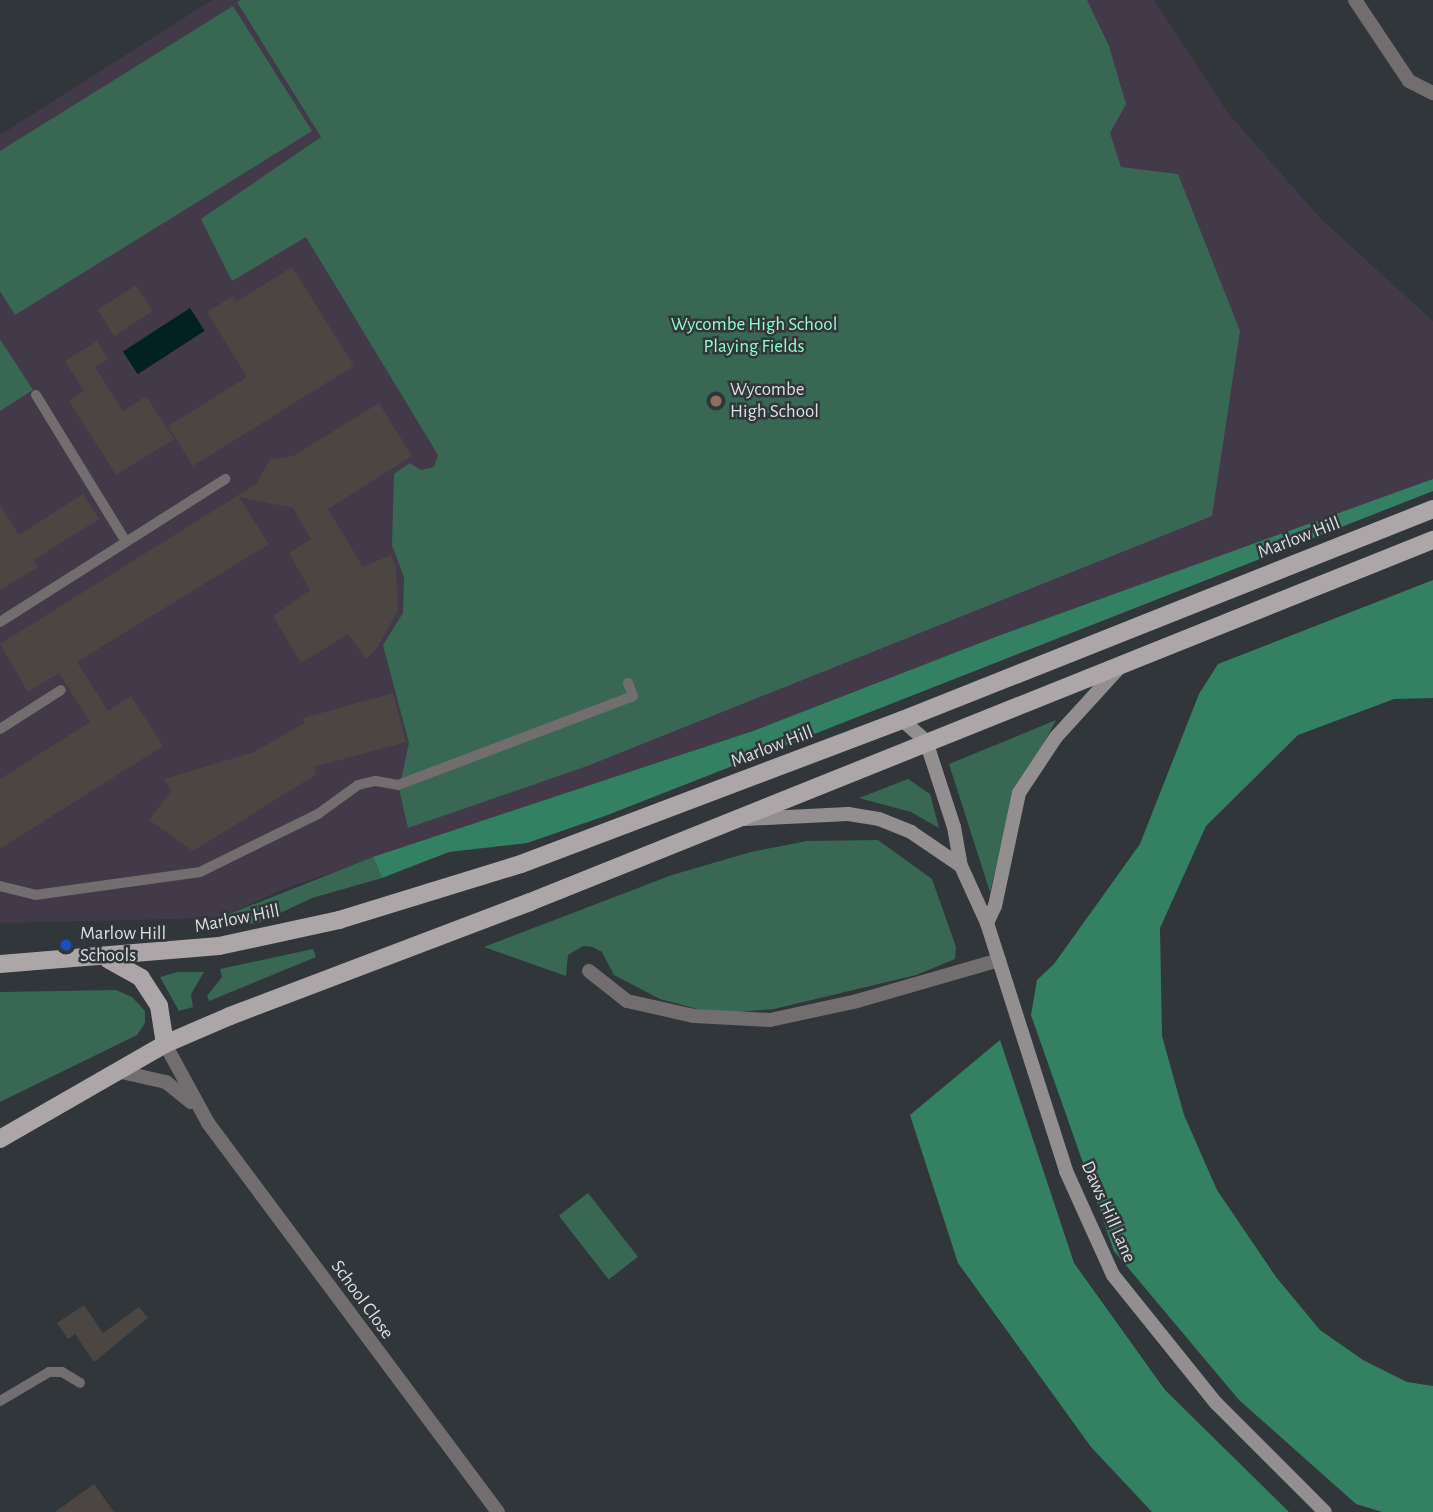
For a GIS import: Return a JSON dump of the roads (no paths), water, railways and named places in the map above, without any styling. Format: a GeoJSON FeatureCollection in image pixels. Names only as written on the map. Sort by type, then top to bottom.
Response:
{"type":"FeatureCollection","features":[{"type":"Feature","properties":{"kind":"main road","name":"Marlow Hill"},"geometry":{"type":"LineString","coordinates":[[0,964],[106,958],[219,946],[352,916],[521,864],[902,720],[1433,509]]}},
{"type":"Feature","properties":{"kind":"main road"},"geometry":{"type":"LineString","coordinates":[[0,1139],[165,1044],[737,820],[926,741],[1433,540]]}},
{"type":"Feature","properties":{"kind":"main road"},"geometry":{"type":"LineString","coordinates":[[106,958],[126,966],[141,978],[159,1006],[165,1044]]}},
{"type":"Feature","properties":{"kind":"street"},"geometry":{"type":"LineString","coordinates":[[1355,0],[1409,81],[1433,93]]}},
{"type":"Feature","properties":{"kind":"street"},"geometry":{"type":"LineString","coordinates":[[987,923],[995,906],[1019,793],[1056,737],[1123,664]]}},
{"type":"Feature","properties":{"kind":"street"},"geometry":{"type":"LineString","coordinates":[[902,720],[926,741]]}},
{"type":"Feature","properties":{"kind":"street","name":"Daws Hill Lane"},"geometry":{"type":"LineString","coordinates":[[926,741],[954,827],[961,866],[987,923],[1066,1171],[1113,1275],[1216,1403],[1325,1512]]}},
{"type":"Feature","properties":{"kind":"street"},"geometry":{"type":"LineString","coordinates":[[737,820],[848,814],[879,819],[911,832],[961,866]]}},
{"type":"Feature","properties":{"kind":"street"},"geometry":{"type":"LineString","coordinates":[[589,971],[627,1002],[694,1016],[770,1020],[857,1001],[999,960]]}},
{"type":"Feature","properties":{"kind":"street","name":"School Close"},"geometry":{"type":"LineString","coordinates":[[165,1044],[197,1108],[498,1512]]}},
{"type":"Feature","properties":{"kind":"street","name":"School Close"},"geometry":{"type":"LineString","coordinates":[[117,1071],[166,1082],[197,1108]]}},
{"type":"Feature","properties":{"kind":"lane"},"geometry":{"type":"LineString","coordinates":[[36,395],[126,542]]}},
{"type":"Feature","properties":{"kind":"lane"},"geometry":{"type":"LineString","coordinates":[[0,622],[225,479]]}},
{"type":"Feature","properties":{"kind":"lane"},"geometry":{"type":"LineString","coordinates":[[0,886],[35,895],[201,873],[318,814],[358,785],[376,781],[398,785],[633,696],[628,684]]}},
{"type":"Feature","properties":{"kind":"lane"},"geometry":{"type":"LineString","coordinates":[[0,729],[61,690]]}},
{"type":"Feature","properties":{"kind":"lane"},"geometry":{"type":"LineString","coordinates":[[0,1401],[49,1372],[62,1372],[80,1383]]}},
{"type":"Feature","properties":{"kind":"water"},"geometry":{"type":"Polygon","coordinates":[[[190,308],[205,331],[138,374],[123,352],[190,308]]]}},
{"type":"Feature","properties":{"kind":"place","name":"Wycombe High School"},"geometry":{"type":"Point","coordinates":[716,401]}},
{"type":"Feature","properties":{"kind":"place","name":"Marlow Hill Schools"},"geometry":{"type":"Point","coordinates":[66,945]}},
{"type":"Feature","properties":{"kind":"park label","name":"Wycombe High School Playing Fields"},"geometry":{"type":"Point","coordinates":[754,336]}}]}
